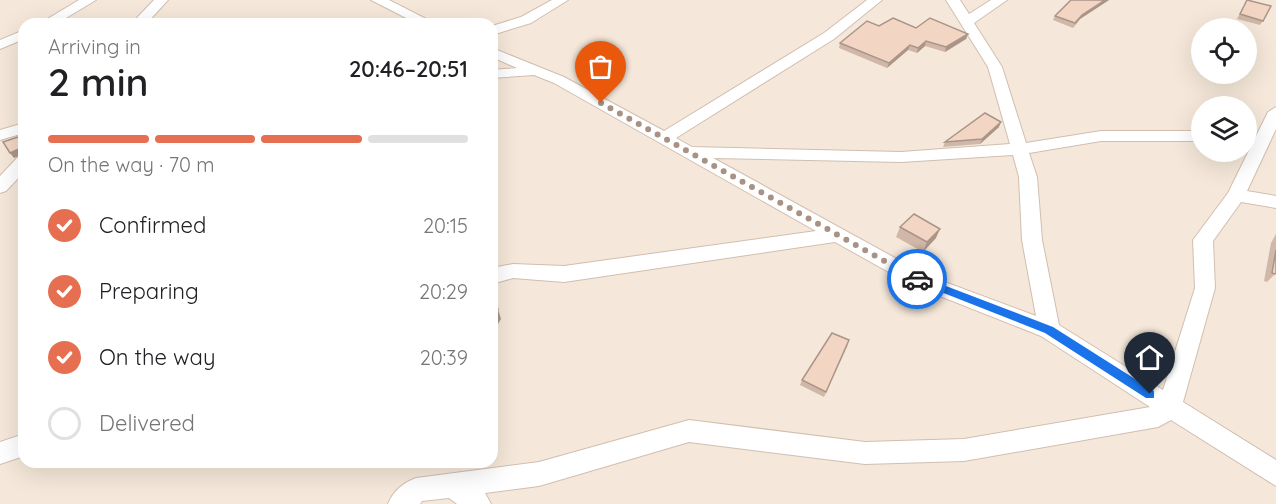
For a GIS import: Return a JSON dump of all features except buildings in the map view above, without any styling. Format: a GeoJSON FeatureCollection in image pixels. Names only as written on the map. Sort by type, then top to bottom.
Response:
{"type":"FeatureCollection","features":[{"type":"Feature","properties":{"kind":"street"},"geometry":{"type":"LineString","coordinates":[[57,18],[89,0]]}},
{"type":"Feature","properties":{"kind":"street"},"geometry":{"type":"LineString","coordinates":[[144,18],[161,0]]}},
{"type":"Feature","properties":{"kind":"street"},"geometry":{"type":"LineString","coordinates":[[378,0],[416,18]]}},
{"type":"Feature","properties":{"kind":"street"},"geometry":{"type":"LineString","coordinates":[[498,29],[526,20],[561,0]]}},
{"type":"Feature","properties":{"kind":"street"},"geometry":{"type":"LineString","coordinates":[[664,138],[829,36],[875,0]]}},
{"type":"Feature","properties":{"kind":"street"},"geometry":{"type":"LineString","coordinates":[[953,0],[995,67],[1028,177],[1032,240],[1049,330]]}},
{"type":"Feature","properties":{"kind":"street"},"geometry":{"type":"LineString","coordinates":[[966,21],[1000,0]]}},
{"type":"Feature","properties":{"kind":"street"},"geometry":{"type":"LineString","coordinates":[[0,45],[18,37]]}},
{"type":"Feature","properties":{"kind":"street"},"geometry":{"type":"LineString","coordinates":[[498,55],[559,80],[919,280],[1049,330],[1276,474]]}},
{"type":"Feature","properties":{"kind":"street"},"geometry":{"type":"LineString","coordinates":[[498,74],[537,71]]}},
{"type":"Feature","properties":{"kind":"street"},"geometry":{"type":"LineString","coordinates":[[401,504],[416,490],[539,474],[689,431],[865,453],[964,450],[1158,416],[1170,407],[1205,288],[1203,240],[1236,195],[1276,112]]}},
{"type":"Feature","properties":{"kind":"street"},"geometry":{"type":"LineString","coordinates":[[0,135],[18,130]]}},
{"type":"Feature","properties":{"kind":"street"},"geometry":{"type":"LineString","coordinates":[[690,152],[901,157],[1019,148],[1101,136],[1191,136]]}},
{"type":"Feature","properties":{"kind":"street"},"geometry":{"type":"LineString","coordinates":[[0,187],[18,168]]}},
{"type":"Feature","properties":{"kind":"street"},"geometry":{"type":"LineString","coordinates":[[1236,195],[1276,202]]}},
{"type":"Feature","properties":{"kind":"street"},"geometry":{"type":"LineString","coordinates":[[498,275],[513,271],[564,274],[838,235]]}},
{"type":"Feature","properties":{"kind":"street"},"geometry":{"type":"LineString","coordinates":[[0,453],[18,447]]}},
{"type":"Feature","properties":{"kind":"street"},"geometry":{"type":"LineString","coordinates":[[453,485],[478,504]]}},
{"type":"Feature","properties":{"kind":"shaded area"},"geometry":{"type":"Polygon","coordinates":[[[0,0],[1276,0],[1276,504],[0,504],[0,0]]]}},
{"type":"Feature","properties":{"kind":"way so far"},"geometry":{"type":"LineString","coordinates":[[601,103],[917,279]]}},
{"type":"Feature","properties":{"kind":"route"},"geometry":{"type":"LineString","coordinates":[[917,279],[1049,330],[1150,394]]}}]}
